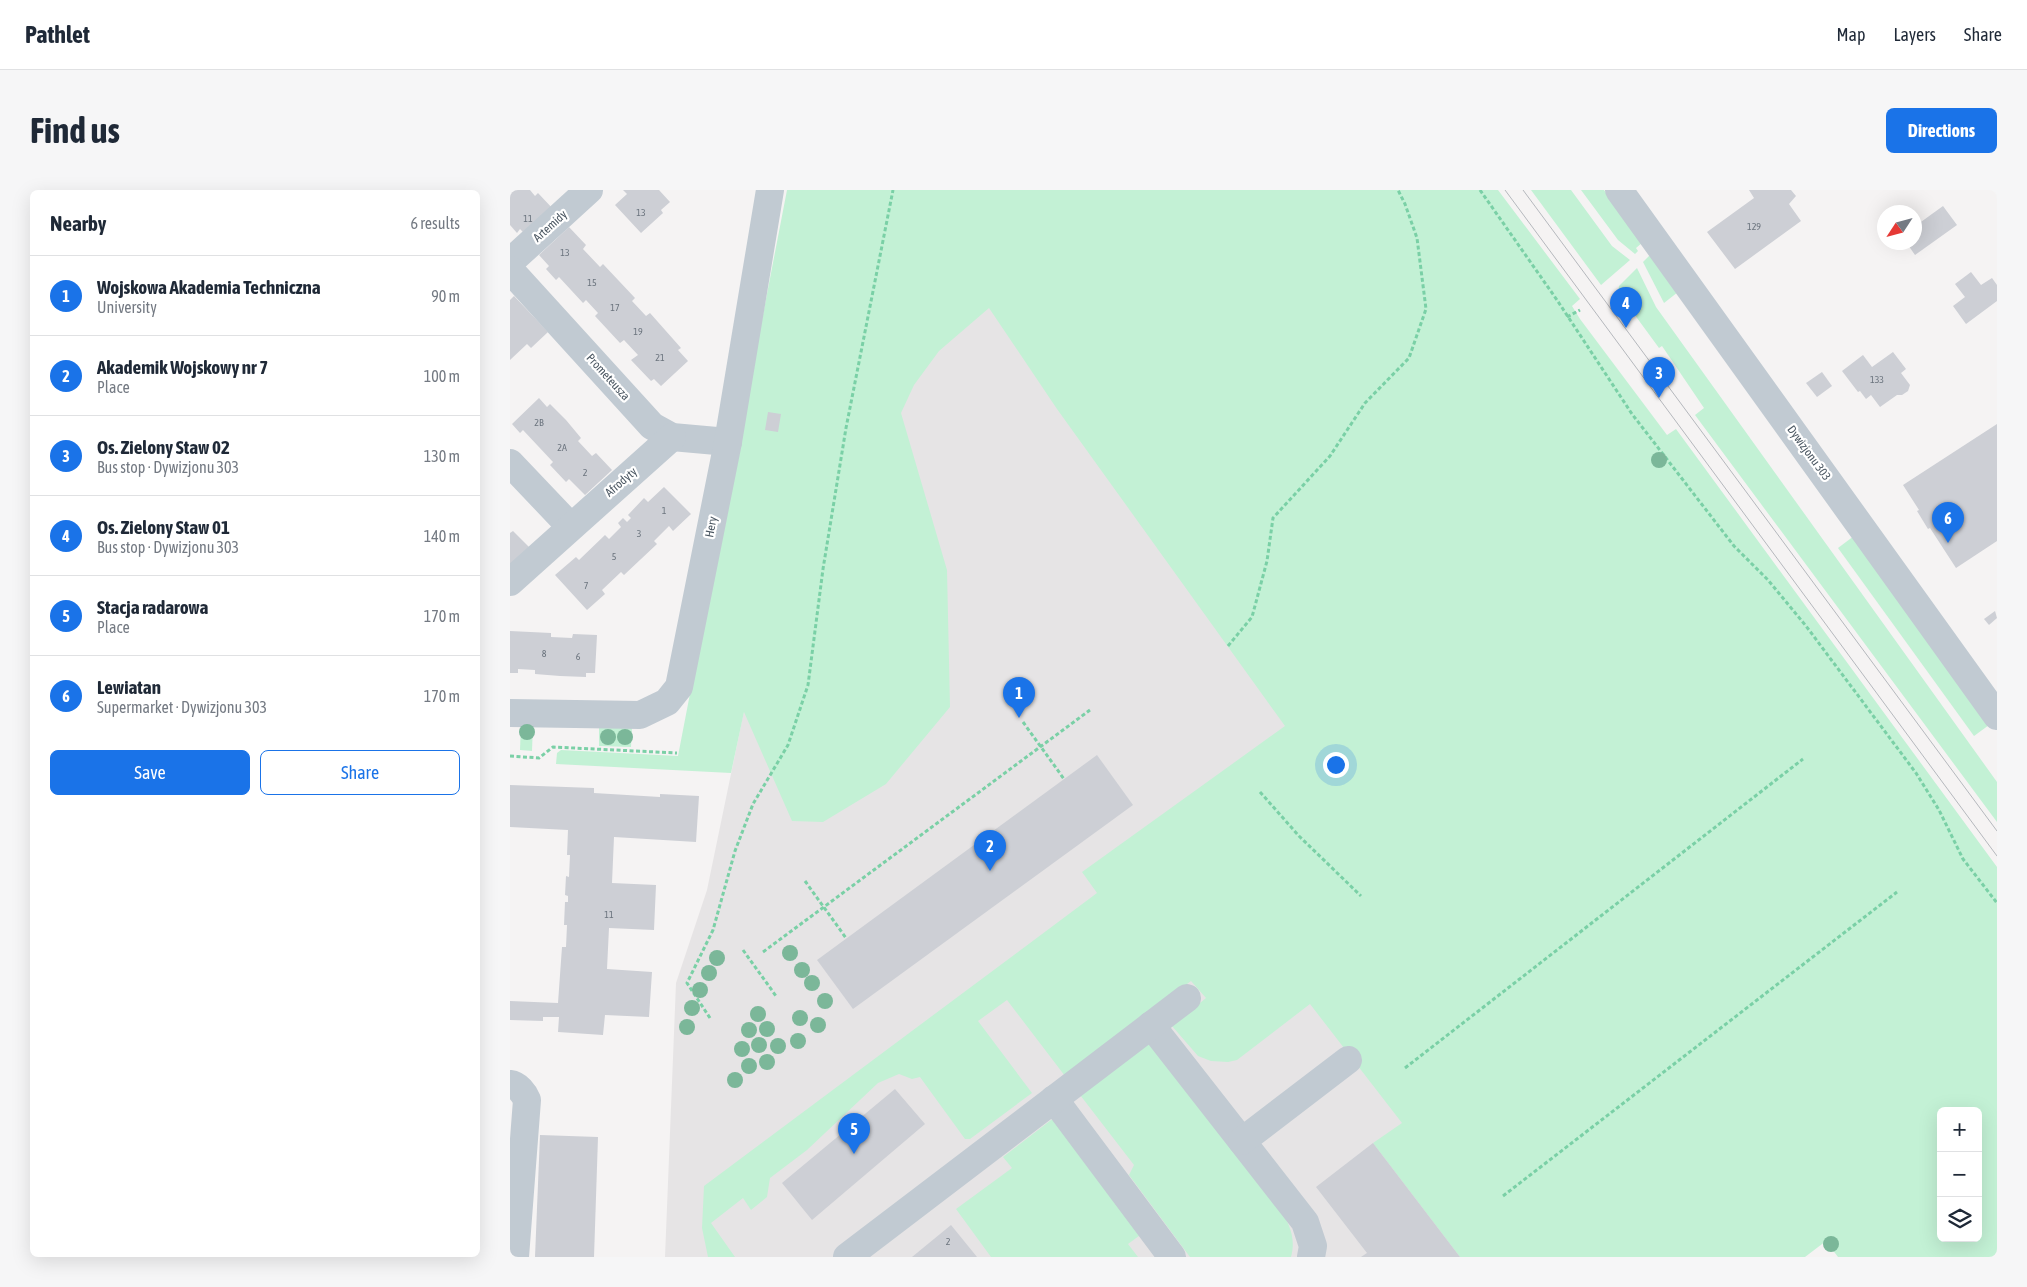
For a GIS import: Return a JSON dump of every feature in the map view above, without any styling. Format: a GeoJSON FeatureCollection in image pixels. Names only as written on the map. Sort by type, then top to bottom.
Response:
{"type":"FeatureCollection","features":[{"type":"Feature","properties":{"kind":"street","name":"Artemidy"},"geometry":{"type":"LineString","coordinates":[[510,262],[589,190]]}},
{"type":"Feature","properties":{"kind":"street","name":"Hery"},"geometry":{"type":"LineString","coordinates":[[510,712],[640,715],[667,702],[678,688],[728,442],[770,190]]}},
{"type":"Feature","properties":{"kind":"street","name":"Dywizjonu 303"},"geometry":{"type":"LineString","coordinates":[[1619,190],[1997,716]]}},
{"type":"Feature","properties":{"kind":"street","name":"Prometeusza"},"geometry":{"type":"LineString","coordinates":[[510,270],[652,426],[672,438],[728,442]]}},
{"type":"Feature","properties":{"kind":"street","name":"Afrodyty"},"geometry":{"type":"LineString","coordinates":[[510,582],[570,526],[672,438]]}},
{"type":"Feature","properties":{"kind":"street"},"geometry":{"type":"LineString","coordinates":[[510,462],[570,526]]}},
{"type":"Feature","properties":{"kind":"street"},"geometry":{"type":"LineString","coordinates":[[847,1257],[1187,998]]}},
{"type":"Feature","properties":{"kind":"street"},"geometry":{"type":"LineString","coordinates":[[1151,1025],[1305,1222],[1313,1246],[1311,1257]]}},
{"type":"Feature","properties":{"kind":"street"},"geometry":{"type":"LineString","coordinates":[[1242,1141],[1348,1060]]}},
{"type":"Feature","properties":{"kind":"street"},"geometry":{"type":"LineString","coordinates":[[510,1084],[514,1084],[524,1093],[527,1100],[515,1257]]}},
{"type":"Feature","properties":{"kind":"street"},"geometry":{"type":"LineString","coordinates":[[1054,1099],[1172,1257]]}},
{"type":"Feature","properties":{"kind":"path"},"geometry":{"type":"LineString","coordinates":[[710,1018],[687,983],[713,930],[735,851],[753,804],[788,745],[808,684],[823,569],[846,428],[893,190]]}},
{"type":"Feature","properties":{"kind":"path"},"geometry":{"type":"LineString","coordinates":[[1228,646],[1252,617],[1266,561],[1272,518],[1330,456],[1365,403],[1409,358],[1426,309],[1417,238],[1398,190]]}},
{"type":"Feature","properties":{"kind":"path"},"geometry":{"type":"LineString","coordinates":[[1480,190],[1557,300],[1567,318],[1632,414],[1734,546],[1768,580],[1806,626],[1916,773],[1939,810],[1963,859],[1997,903]]}},
{"type":"Feature","properties":{"kind":"path"},"geometry":{"type":"LineString","coordinates":[[1567,318],[1580,310]]}},
{"type":"Feature","properties":{"kind":"path"},"geometry":{"type":"LineString","coordinates":[[763,952],[1090,710]]}},
{"type":"Feature","properties":{"kind":"path"},"geometry":{"type":"LineString","coordinates":[[1023,722],[1064,779]]}},
{"type":"Feature","properties":{"kind":"path"},"geometry":{"type":"LineString","coordinates":[[510,756],[539,758],[553,747],[678,752]]}},
{"type":"Feature","properties":{"kind":"path"},"geometry":{"type":"LineString","coordinates":[[1405,1068],[1803,759]]}},
{"type":"Feature","properties":{"kind":"path"},"geometry":{"type":"LineString","coordinates":[[1260,792],[1299,836],[1361,896]]}},
{"type":"Feature","properties":{"kind":"path"},"geometry":{"type":"LineString","coordinates":[[805,881],[846,938]]}},
{"type":"Feature","properties":{"kind":"path"},"geometry":{"type":"LineString","coordinates":[[1503,1196],[1898,892]]}},
{"type":"Feature","properties":{"kind":"path"},"geometry":{"type":"LineString","coordinates":[[742,950],[776,996]]}},
{"type":"Feature","properties":{"kind":"shaded area"},"geometry":{"type":"Polygon","coordinates":[[[843,190],[1671,494],[1182,861],[1540,1257],[665,1257],[676,983],[707,890],[744,711],[843,190]]]}},
{"type":"Feature","properties":{"kind":"green space"},"geometry":{"type":"Polygon","coordinates":[[[787,190],[1498,190],[1580,299],[1572,306],[1580,319],[1667,435],[1676,429],[1997,867],[1997,1257],[1838,1257],[1826,1241],[1805,1257],[1460,1257],[1373,1143],[1402,1123],[1310,1004],[1237,1060],[1228,1062],[1211,1061],[1198,1056],[1172,1026],[1206,998],[1191,981],[1065,1076],[1007,1000],[978,1021],[1032,1093],[970,1139],[965,1139],[920,1077],[912,1079],[899,1074],[878,1083],[807,1150],[770,1178],[767,1197],[751,1210],[743,1198],[711,1223],[735,1257],[708,1257],[702,1228],[704,1186],[1097,893],[1082,872],[1285,726],[1057,409],[989,308],[939,351],[914,385],[901,413],[947,570],[950,707],[886,784],[823,822],[792,821],[744,712],[731,773],[556,764],[557,753],[561,750],[678,756],[787,190]]]}},
{"type":"Feature","properties":{"kind":"green space"},"geometry":{"type":"Polygon","coordinates":[[[1531,190],[1571,190],[1612,246],[1630,260],[1601,285],[1531,190]]]}},
{"type":"Feature","properties":{"kind":"green space"},"geometry":{"type":"Polygon","coordinates":[[[1581,190],[1604,190],[1643,242],[1636,248],[1638,251],[1635,254],[1618,240],[1581,190]]]}},
{"type":"Feature","properties":{"kind":"green space"},"geometry":{"type":"Polygon","coordinates":[[[1651,254],[1678,292],[1664,303],[1643,262],[1651,254]]]}},
{"type":"Feature","properties":{"kind":"green space"},"geometry":{"type":"Polygon","coordinates":[[[1637,268],[1656,307],[1997,782],[1997,822],[1695,415],[1704,408],[1662,346],[1659,348],[1618,292],[1619,286],[1637,268]]]}},
{"type":"Feature","properties":{"kind":"green space"},"geometry":{"type":"Polygon","coordinates":[[[1854,536],[1989,725],[1974,736],[1838,548],[1854,536]]]}},
{"type":"Feature","properties":{"kind":"green space"},"geometry":{"type":"Polygon","coordinates":[[[521,723],[533,724],[532,751],[520,750],[521,723]]]}},
{"type":"Feature","properties":{"kind":"green space"},"geometry":{"type":"Polygon","coordinates":[[[599,727],[632,728],[631,747],[599,746],[599,727]]]}},
{"type":"Feature","properties":{"kind":"green space"},"geometry":{"type":"Polygon","coordinates":[[[1148,1044],[1153,1047],[1285,1217],[1292,1237],[1291,1257],[1190,1257],[1129,1175],[1134,1165],[1077,1091],[1148,1044]]]}},
{"type":"Feature","properties":{"kind":"green space"},"geometry":{"type":"Polygon","coordinates":[[[1055,1117],[1143,1233],[1128,1244],[1138,1257],[991,1257],[956,1209],[1012,1168],[1003,1157],[1055,1117]]]}},
{"type":"Feature","properties":{"kind":"building"},"geometry":{"type":"Polygon","coordinates":[[[510,190],[530,190],[535,196],[538,193],[554,210],[527,236],[520,229],[517,233],[510,225],[510,190]]]}},
{"type":"Feature","properties":{"kind":"building"},"geometry":{"type":"Polygon","coordinates":[[[623,190],[659,190],[670,202],[661,210],[663,213],[641,233],[615,205],[627,194],[623,190]]]}},
{"type":"Feature","properties":{"kind":"building"},"geometry":{"type":"Polygon","coordinates":[[[1749,190],[1791,190],[1796,196],[1789,204],[1801,221],[1735,269],[1707,232],[1754,198],[1749,190]]]}},
{"type":"Feature","properties":{"kind":"building"},"geometry":{"type":"Polygon","coordinates":[[[1943,206],[1957,225],[1922,250],[1922,221],[1943,206]]]}},
{"type":"Feature","properties":{"kind":"building"},"geometry":{"type":"Polygon","coordinates":[[[569,227],[586,245],[583,249],[600,267],[603,264],[635,298],[632,301],[646,316],[650,313],[681,348],[678,350],[688,361],[661,386],[654,379],[651,381],[631,360],[638,355],[624,340],[620,343],[595,316],[598,313],[586,300],[583,303],[559,277],[556,280],[546,269],[549,266],[539,255],[569,227]]]}},
{"type":"Feature","properties":{"kind":"building"},"geometry":{"type":"Polygon","coordinates":[[[1912,250],[1922,250],[1915,255],[1912,250]]]}},
{"type":"Feature","properties":{"kind":"building"},"geometry":{"type":"Polygon","coordinates":[[[1971,272],[1981,285],[1992,278],[1997,285],[1997,301],[1966,324],[1953,306],[1965,297],[1955,284],[1971,272]]]}},
{"type":"Feature","properties":{"kind":"building"},"geometry":{"type":"Polygon","coordinates":[[[514,296],[548,332],[531,348],[527,344],[510,360],[510,300],[514,296]]]}},
{"type":"Feature","properties":{"kind":"building"},"geometry":{"type":"Polygon","coordinates":[[[1893,352],[1906,369],[1901,373],[1910,385],[1908,391],[1902,395],[1897,395],[1880,407],[1871,395],[1866,399],[1860,391],[1858,392],[1842,371],[1863,355],[1872,367],[1893,352]]]}},
{"type":"Feature","properties":{"kind":"building"},"geometry":{"type":"Polygon","coordinates":[[[1822,372],[1832,386],[1817,397],[1806,383],[1822,372]]]}},
{"type":"Feature","properties":{"kind":"building"},"geometry":{"type":"Polygon","coordinates":[[[539,398],[547,407],[550,404],[566,420],[581,438],[578,441],[592,456],[596,453],[612,470],[585,495],[569,479],[566,482],[550,465],[553,462],[523,430],[520,433],[512,424],[539,398]]]}},
{"type":"Feature","properties":{"kind":"building"},"geometry":{"type":"Polygon","coordinates":[[[768,412],[781,414],[778,432],[765,430],[768,412]]]}},
{"type":"Feature","properties":{"kind":"building"},"geometry":{"type":"Polygon","coordinates":[[[1997,424],[1997,541],[1956,568],[1930,528],[1928,529],[1917,511],[1919,510],[1903,485],[1997,424]]]}},
{"type":"Feature","properties":{"kind":"building"},"geometry":{"type":"Polygon","coordinates":[[[664,487],[691,514],[673,531],[669,526],[654,541],[657,544],[624,575],[621,572],[602,590],[605,594],[587,610],[555,575],[576,557],[579,560],[605,535],[609,539],[621,527],[618,523],[623,518],[627,522],[631,518],[628,515],[644,498],[648,502],[664,487]]]}},
{"type":"Feature","properties":{"kind":"building"},"geometry":{"type":"Polygon","coordinates":[[[513,531],[529,547],[510,565],[510,533],[513,531]]]}},
{"type":"Feature","properties":{"kind":"building"},"geometry":{"type":"Polygon","coordinates":[[[1995,611],[1997,618],[1989,625],[1984,619],[1995,611]]]}},
{"type":"Feature","properties":{"kind":"building"},"geometry":{"type":"Polygon","coordinates":[[[510,631],[551,633],[551,637],[572,638],[573,634],[597,635],[595,673],[586,673],[586,677],[560,676],[535,674],[535,670],[518,669],[518,673],[510,673],[510,631]]]}},
{"type":"Feature","properties":{"kind":"building"},"geometry":{"type":"Polygon","coordinates":[[[1097,755],[1133,805],[853,1009],[817,960],[1097,755]]]}},
{"type":"Feature","properties":{"kind":"building"},"geometry":{"type":"Polygon","coordinates":[[[510,785],[594,788],[594,793],[660,797],[660,794],[699,796],[696,842],[614,837],[612,883],[656,885],[654,930],[609,928],[607,969],[652,972],[649,1017],[605,1015],[603,1035],[558,1032],[559,1017],[543,1017],[543,1021],[510,1020],[510,1001],[558,1003],[562,947],[566,947],[567,925],[564,925],[565,902],[568,902],[568,896],[565,895],[566,876],[569,877],[570,855],[567,855],[568,830],[510,827],[510,785]]]}},
{"type":"Feature","properties":{"kind":"building"},"geometry":{"type":"Polygon","coordinates":[[[895,1089],[925,1124],[812,1220],[782,1183],[895,1089]]]}},
{"type":"Feature","properties":{"kind":"building"},"geometry":{"type":"Polygon","coordinates":[[[540,1135],[598,1137],[594,1257],[535,1257],[540,1135]]]}},
{"type":"Feature","properties":{"kind":"building"},"geometry":{"type":"Polygon","coordinates":[[[1373,1143],[1460,1257],[1361,1257],[1367,1253],[1316,1187],[1373,1143]]]}},
{"type":"Feature","properties":{"kind":"building"},"geometry":{"type":"Polygon","coordinates":[[[951,1225],[977,1257],[912,1257],[951,1225]]]}},
{"type":"Feature","properties":{"kind":"tram line"},"geometry":{"type":"LineString","coordinates":[[1505,190],[1997,856]]}},
{"type":"Feature","properties":{"kind":"tram line"},"geometry":{"type":"LineString","coordinates":[[1523,190],[1997,831]]}},
{"type":"Feature","properties":{"kind":"place","name":"Os. Zielony Staw 01"},"geometry":{"type":"Point","coordinates":[1626,328]}},
{"type":"Feature","properties":{"kind":"place","name":"Os. Zielony Staw 02"},"geometry":{"type":"Point","coordinates":[1659,398]}},
{"type":"Feature","properties":{"kind":"place","name":"Lewiatan"},"geometry":{"type":"Point","coordinates":[1948,543]}},
{"type":"Feature","properties":{"kind":"place","name":"Wojskowa Akademia Techniczna"},"geometry":{"type":"Point","coordinates":[1019,718]}},
{"type":"Feature","properties":{"kind":"place","name":"Akademik Wojskowy nr 7"},"geometry":{"type":"Point","coordinates":[990,871]}},
{"type":"Feature","properties":{"kind":"place","name":"Stacja radarowa"},"geometry":{"type":"Point","coordinates":[854,1154]}}]}
